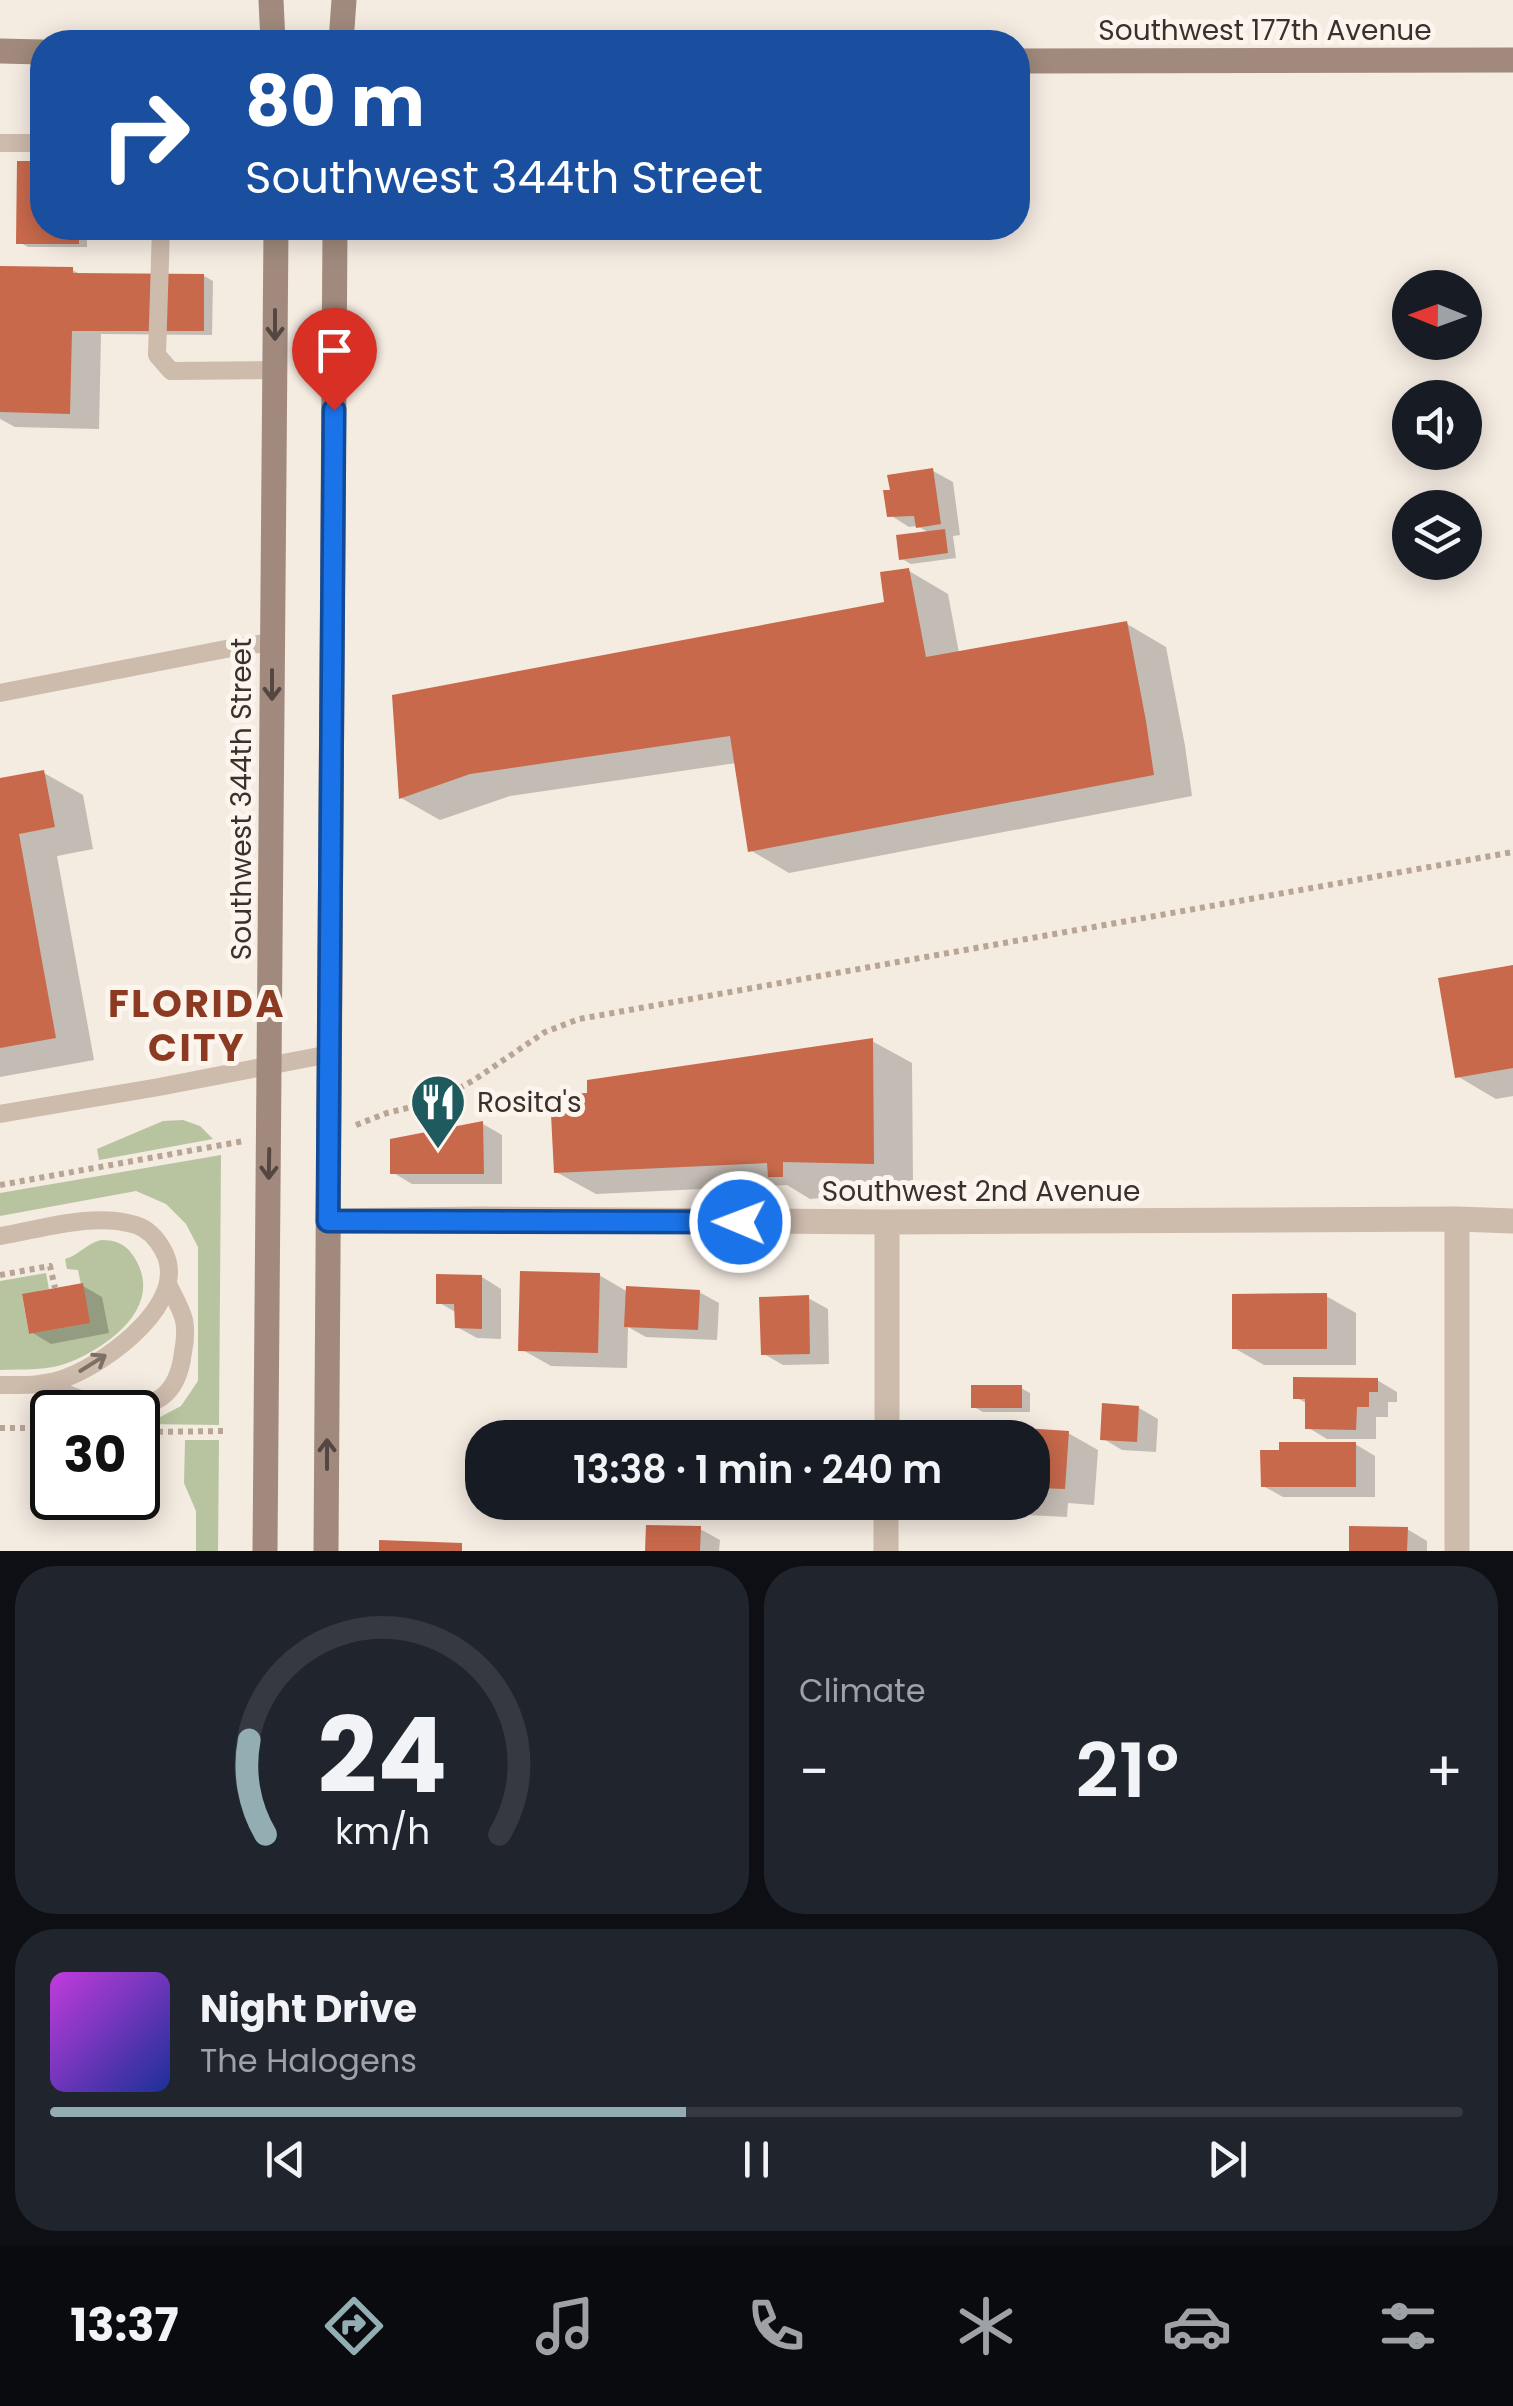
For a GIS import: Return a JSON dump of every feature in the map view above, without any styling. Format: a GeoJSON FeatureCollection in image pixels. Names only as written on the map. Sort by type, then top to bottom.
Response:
{"type":"FeatureCollection","features":[{"type":"Feature","properties":{"kind":"main road"},"geometry":{"type":"LineString","coordinates":[[271,0],[272,30]]}},
{"type":"Feature","properties":{"kind":"main road"},"geometry":{"type":"LineString","coordinates":[[342,30],[344,0]]}},
{"type":"Feature","properties":{"kind":"main road"},"geometry":{"type":"LineString","coordinates":[[0,51],[30,52]]}},
{"type":"Feature","properties":{"kind":"main road","name":"Southwest 177th Avenue"},"geometry":{"type":"LineString","coordinates":[[1030,61],[1513,60]]}},
{"type":"Feature","properties":{"kind":"main road","name":"Southwest 344th Street"},"geometry":{"type":"LineString","coordinates":[[265,1551],[276,240]]}},
{"type":"Feature","properties":{"kind":"main road"},"geometry":{"type":"LineString","coordinates":[[326,1551],[335,240]]}},
{"type":"Feature","properties":{"kind":"street"},"geometry":{"type":"LineString","coordinates":[[1457,1219],[1457,1551]]}},
{"type":"Feature","properties":{"kind":"street","name":"Southwest 2nd Avenue"},"geometry":{"type":"LineString","coordinates":[[328,1221],[1513,1221]]}},
{"type":"Feature","properties":{"kind":"street"},"geometry":{"type":"LineString","coordinates":[[887,1222],[887,1420]]}},
{"type":"Feature","properties":{"kind":"street"},"geometry":{"type":"LineString","coordinates":[[886,1520],[886,1551]]}},
{"type":"Feature","properties":{"kind":"lane"},"geometry":{"type":"LineString","coordinates":[[0,143],[30,143]]}},
{"type":"Feature","properties":{"kind":"lane"},"geometry":{"type":"LineString","coordinates":[[161,240],[157,356],[172,371],[274,370]]}},
{"type":"Feature","properties":{"kind":"lane"},"geometry":{"type":"LineString","coordinates":[[0,693],[272,642]]}},
{"type":"Feature","properties":{"kind":"lane"},"geometry":{"type":"LineString","coordinates":[[0,1114],[330,1054]]}},
{"type":"Feature","properties":{"kind":"lane"},"geometry":{"type":"LineString","coordinates":[[0,1236],[96,1220],[124,1222],[154,1236],[166,1254],[168,1284],[184,1320],[184,1342],[178,1376],[164,1396],[142,1406],[110,1406],[93,1404],[44,1384]]}},
{"type":"Feature","properties":{"kind":"lane"},"geometry":{"type":"LineString","coordinates":[[0,1385],[44,1384],[90,1366],[125,1342],[156,1310],[168,1284]]}},
{"type":"Feature","properties":{"kind":"path"},"geometry":{"type":"LineString","coordinates":[[351,1127],[436,1101],[544,1032],[590,1017],[1513,852]]}},
{"type":"Feature","properties":{"kind":"path"},"geometry":{"type":"LineString","coordinates":[[0,1185],[243,1142]]}},
{"type":"Feature","properties":{"kind":"path"},"geometry":{"type":"LineString","coordinates":[[0,1275],[50,1266],[54,1288]]}},
{"type":"Feature","properties":{"kind":"path"},"geometry":{"type":"LineString","coordinates":[[0,1428],[30,1428]]}},
{"type":"Feature","properties":{"kind":"path"},"geometry":{"type":"LineString","coordinates":[[160,1432],[226,1431]]}},
{"type":"Feature","properties":{"kind":"green space"},"geometry":{"type":"Polygon","coordinates":[[[183,1120],[200,1126],[213,1139],[99,1160],[97,1149],[163,1121],[183,1120]]]}},
{"type":"Feature","properties":{"kind":"green space"},"geometry":{"type":"Polygon","coordinates":[[[221,1155],[219,1425],[160,1424],[160,1417],[181,1406],[198,1381],[198,1247],[186,1224],[166,1204],[136,1191],[0,1216],[0,1193],[221,1155]]]}},
{"type":"Feature","properties":{"kind":"green space"},"geometry":{"type":"Polygon","coordinates":[[[101,1240],[128,1249],[142,1275],[143,1291],[129,1321],[102,1345],[70,1362],[45,1368],[0,1370],[0,1281],[46,1273],[49,1289],[22,1295],[29,1334],[89,1323],[78,1270],[67,1269],[65,1259],[101,1240]]]}},
{"type":"Feature","properties":{"kind":"green space"},"geometry":{"type":"Polygon","coordinates":[[[185,1440],[219,1440],[218,1551],[196,1551],[196,1511],[184,1483],[185,1440]]]}},
{"type":"Feature","properties":{"kind":"building"},"geometry":{"type":"Polygon","coordinates":[[[17,161],[30,161],[30,240],[79,240],[79,244],[16,244],[17,161]]]}},
{"type":"Feature","properties":{"kind":"building"},"geometry":{"type":"Polygon","coordinates":[[[0,266],[73,267],[73,273],[204,274],[204,331],[72,331],[70,414],[0,412],[0,266]]]}},
{"type":"Feature","properties":{"kind":"building"},"geometry":{"type":"Polygon","coordinates":[[[933,468],[941,524],[916,528],[914,516],[887,517],[883,490],[890,490],[887,475],[933,468]]]}},
{"type":"Feature","properties":{"kind":"building"},"geometry":{"type":"Polygon","coordinates":[[[945,529],[948,553],[899,560],[896,535],[945,529]]]}},
{"type":"Feature","properties":{"kind":"building"},"geometry":{"type":"Polygon","coordinates":[[[909,568],[926,657],[1127,621],[1154,775],[748,852],[730,736],[470,774],[399,799],[392,695],[884,602],[880,572],[909,568]]]}},
{"type":"Feature","properties":{"kind":"building"},"geometry":{"type":"Polygon","coordinates":[[[44,770],[55,827],[19,834],[56,1038],[0,1048],[0,778],[44,770]]]}},
{"type":"Feature","properties":{"kind":"building"},"geometry":{"type":"Polygon","coordinates":[[[1513,965],[1513,1068],[1455,1078],[1438,978],[1513,965]]]}},
{"type":"Feature","properties":{"kind":"building"},"geometry":{"type":"Polygon","coordinates":[[[873,1038],[874,1164],[783,1162],[783,1177],[768,1177],[767,1163],[554,1173],[550,1095],[587,1093],[587,1080],[873,1038]]]}},
{"type":"Feature","properties":{"kind":"building"},"geometry":{"type":"Polygon","coordinates":[[[483,1121],[484,1174],[390,1174],[390,1139],[483,1121]]]}},
{"type":"Feature","properties":{"kind":"building"},"geometry":{"type":"Polygon","coordinates":[[[520,1271],[600,1273],[598,1353],[518,1351],[520,1271]]]}},
{"type":"Feature","properties":{"kind":"building"},"geometry":{"type":"Polygon","coordinates":[[[436,1274],[482,1275],[482,1329],[455,1328],[454,1304],[436,1304],[436,1274]]]}},
{"type":"Feature","properties":{"kind":"building"},"geometry":{"type":"Polygon","coordinates":[[[83,1283],[90,1323],[29,1334],[22,1294],[83,1283]]]}},
{"type":"Feature","properties":{"kind":"building"},"geometry":{"type":"Polygon","coordinates":[[[626,1286],[700,1290],[698,1330],[624,1327],[626,1286]]]}},
{"type":"Feature","properties":{"kind":"building"},"geometry":{"type":"Polygon","coordinates":[[[1327,1293],[1327,1349],[1232,1349],[1232,1294],[1327,1293]]]}},
{"type":"Feature","properties":{"kind":"building"},"geometry":{"type":"Polygon","coordinates":[[[809,1295],[810,1354],[761,1355],[759,1297],[809,1295]]]}},
{"type":"Feature","properties":{"kind":"building"},"geometry":{"type":"Polygon","coordinates":[[[1293,1377],[1378,1378],[1378,1392],[1369,1392],[1369,1407],[1357,1407],[1356,1430],[1305,1429],[1305,1399],[1293,1399],[1293,1377]]]}},
{"type":"Feature","properties":{"kind":"building"},"geometry":{"type":"Polygon","coordinates":[[[971,1385],[1022,1385],[1022,1408],[971,1408],[971,1385]]]}},
{"type":"Feature","properties":{"kind":"building"},"geometry":{"type":"Polygon","coordinates":[[[1102,1403],[1139,1406],[1137,1442],[1100,1440],[1102,1403]]]}},
{"type":"Feature","properties":{"kind":"building"},"geometry":{"type":"Polygon","coordinates":[[[1050,1430],[1069,1431],[1065,1489],[1050,1488],[1050,1430]]]}},
{"type":"Feature","properties":{"kind":"building"},"geometry":{"type":"Polygon","coordinates":[[[1279,1442],[1356,1442],[1356,1487],[1261,1487],[1260,1450],[1279,1450],[1279,1442]]]}},
{"type":"Feature","properties":{"kind":"building"},"geometry":{"type":"Polygon","coordinates":[[[646,1525],[701,1526],[700,1551],[645,1551],[646,1525]]]}},
{"type":"Feature","properties":{"kind":"building"},"geometry":{"type":"Polygon","coordinates":[[[1349,1526],[1408,1527],[1407,1551],[1349,1551],[1349,1526]]]}},
{"type":"Feature","properties":{"kind":"building"},"geometry":{"type":"Polygon","coordinates":[[[379,1540],[462,1543],[462,1551],[379,1551],[379,1540]]]}},
{"type":"Feature","properties":{"kind":"place","name":"Rosita's"},"geometry":{"type":"Point","coordinates":[438,1151]}},
{"type":"Feature","properties":{"kind":"district","name":"FLORIDA CITY"},"geometry":{"type":"Point","coordinates":[197,1025]}},
{"type":"Feature","properties":{"kind":"route"},"geometry":{"type":"LineString","coordinates":[[334,410],[328,1221],[740,1222]]}}]}
